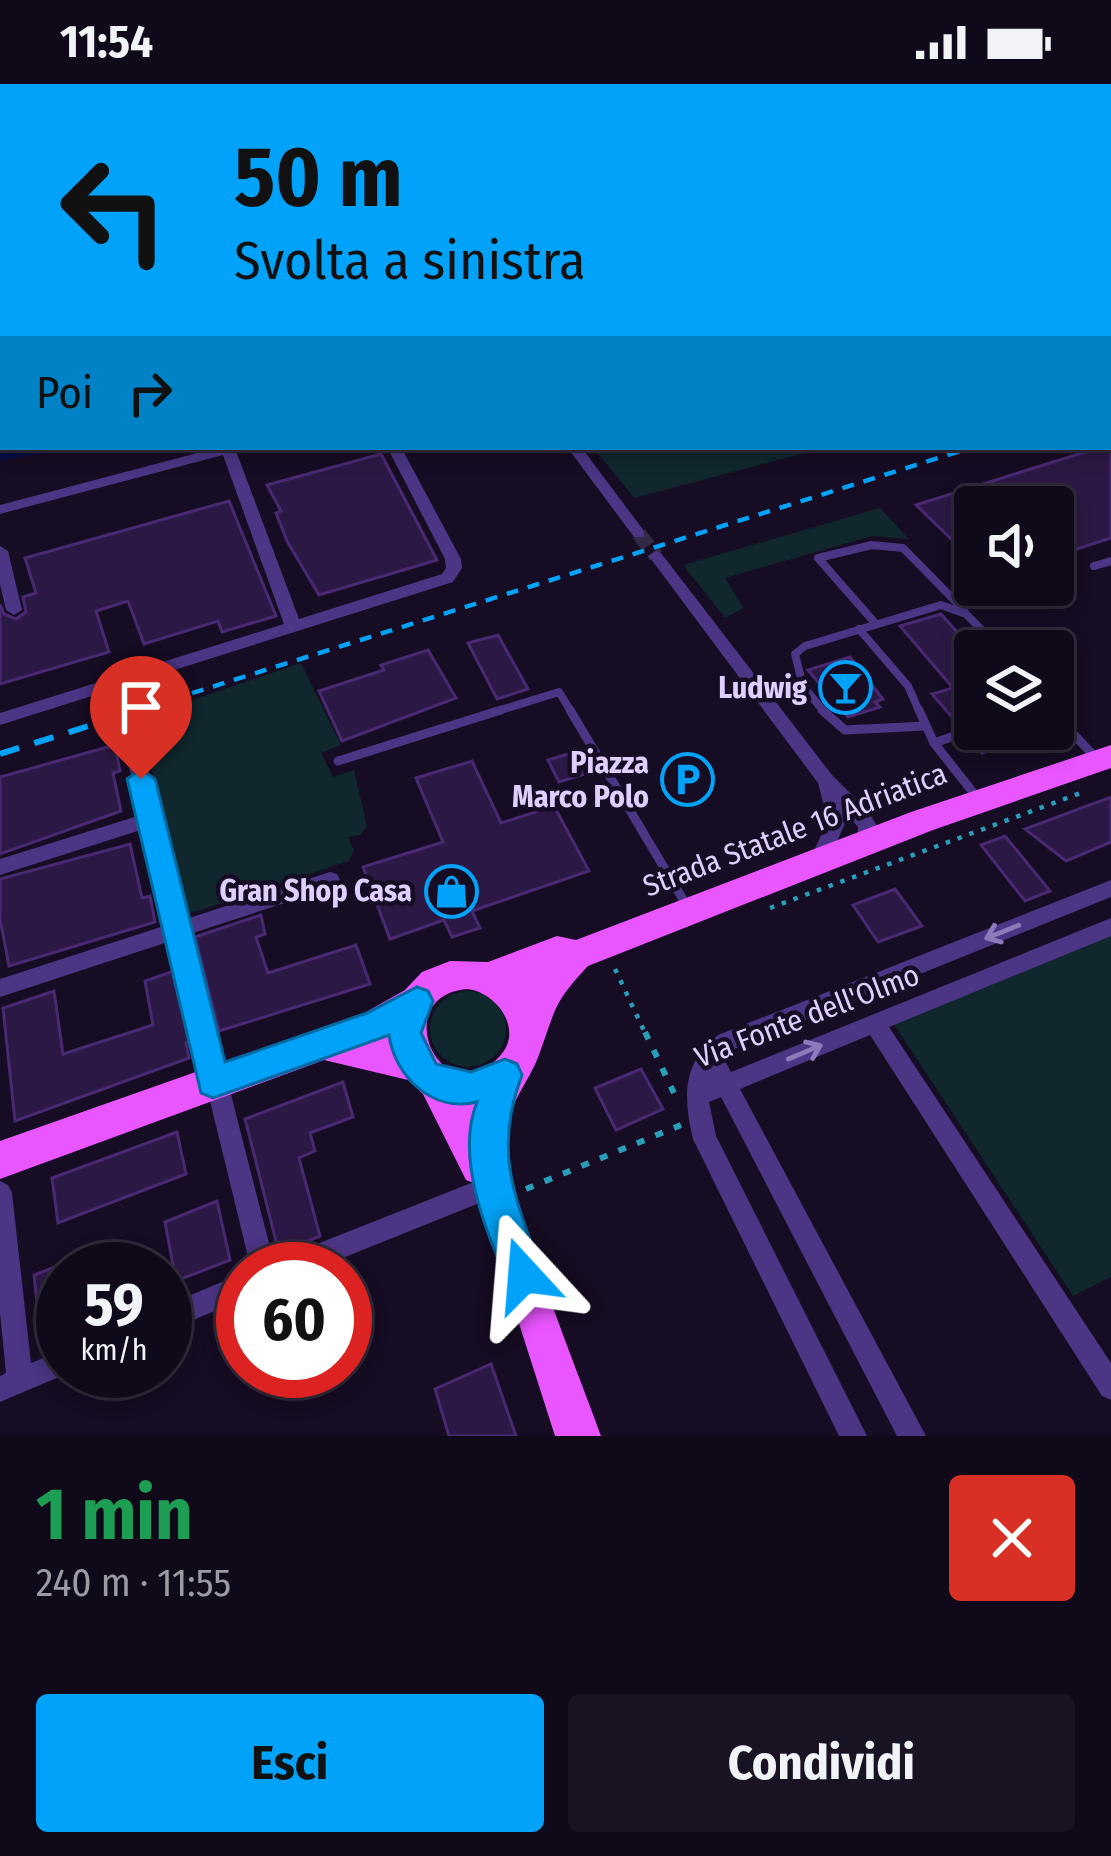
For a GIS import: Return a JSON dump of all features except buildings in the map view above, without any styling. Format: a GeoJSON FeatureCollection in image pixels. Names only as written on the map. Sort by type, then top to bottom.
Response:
{"type":"FeatureCollection","features":[{"type":"Feature","properties":{"kind":"main road","name":"Strada Statale 16 Adriatica"},"geometry":{"type":"LineString","coordinates":[[487,978],[557,951],[575,955],[922,821],[1100,769]]}},
{"type":"Feature","properties":{"kind":"main road"},"geometry":{"type":"LineString","coordinates":[[575,955],[544,988],[529,1023],[524,1051],[505,1075],[487,1131],[496,1194],[578,1436]]}},
{"type":"Feature","properties":{"kind":"main road"},"geometry":{"type":"LineString","coordinates":[[0,1160],[377,1024],[441,982],[487,978],[520,999],[529,1023]]}},
{"type":"Feature","properties":{"kind":"main road"},"geometry":{"type":"LineString","coordinates":[[417,1001],[405,1033],[496,1194]]}},
{"type":"Feature","properties":{"kind":"main road"},"geometry":{"type":"LineString","coordinates":[[323,1043],[471,1088],[505,1075]]}},
{"type":"Feature","properties":{"kind":"street"},"geometry":{"type":"LineString","coordinates":[[0,510],[225,450]]}},
{"type":"Feature","properties":{"kind":"street"},"geometry":{"type":"LineString","coordinates":[[233,450],[294,628]]}},
{"type":"Feature","properties":{"kind":"street"},"geometry":{"type":"LineString","coordinates":[[0,718],[448,578],[453,559],[396,450]]}},
{"type":"Feature","properties":{"kind":"street"},"geometry":{"type":"LineString","coordinates":[[576,450],[639,534]]}},
{"type":"Feature","properties":{"kind":"street"},"geometry":{"type":"LineString","coordinates":[[0,551],[14,610]]}},
{"type":"Feature","properties":{"kind":"street"},"geometry":{"type":"LineString","coordinates":[[656,556],[826,780],[868,826],[867,842]]}},
{"type":"Feature","properties":{"kind":"street"},"geometry":{"type":"LineString","coordinates":[[131,739],[256,1242]]}},
{"type":"Feature","properties":{"kind":"street"},"geometry":{"type":"LineString","coordinates":[[818,862],[837,821],[826,780]]}},
{"type":"Feature","properties":{"kind":"street"},"geometry":{"type":"LineString","coordinates":[[850,803],[873,816],[922,821]]}},
{"type":"Feature","properties":{"kind":"street"},"geometry":{"type":"LineString","coordinates":[[0,867],[151,819]]}},
{"type":"Feature","properties":{"kind":"street"},"geometry":{"type":"LineString","coordinates":[[0,988],[331,880]]}},
{"type":"Feature","properties":{"kind":"street","name":"Via Fonte dell'Olmo"},"geometry":{"type":"LineString","coordinates":[[1111,888],[726,1042],[710,1054],[700,1073],[697,1096],[1111,927]]}},
{"type":"Feature","properties":{"kind":"street"},"geometry":{"type":"LineString","coordinates":[[874,1024],[1111,1387]]}},
{"type":"Feature","properties":{"kind":"street"},"geometry":{"type":"LineString","coordinates":[[710,1054],[912,1436]]}},
{"type":"Feature","properties":{"kind":"street"},"geometry":{"type":"LineString","coordinates":[[697,1096],[712,1154],[853,1436]]}},
{"type":"Feature","properties":{"kind":"street"},"geometry":{"type":"LineString","coordinates":[[0,1193],[10,1385]]}},
{"type":"Feature","properties":{"kind":"street"},"geometry":{"type":"LineString","coordinates":[[360,1242],[496,1194]]}},
{"type":"Feature","properties":{"kind":"lane"},"geometry":{"type":"LineString","coordinates":[[875,623],[818,558],[883,541],[904,546],[983,630]]}},
{"type":"Feature","properties":{"kind":"lane"},"geometry":{"type":"LineString","coordinates":[[1094,566],[1111,561]]}},
{"type":"Feature","properties":{"kind":"lane"},"geometry":{"type":"LineString","coordinates":[[926,726],[844,730],[795,673],[793,659],[800,649],[941,605],[972,618]]}},
{"type":"Feature","properties":{"kind":"lane"},"geometry":{"type":"LineString","coordinates":[[860,629],[908,686],[934,742],[981,803]]}},
{"type":"Feature","properties":{"kind":"lane"},"geometry":{"type":"LineString","coordinates":[[338,761],[560,692],[690,911]]}},
{"type":"Feature","properties":{"kind":"lane"},"geometry":{"type":"LineString","coordinates":[[934,742],[954,736]]}},
{"type":"Feature","properties":{"kind":"lane"},"geometry":{"type":"LineString","coordinates":[[1074,737],[1100,769]]}},
{"type":"Feature","properties":{"kind":"path"},"geometry":{"type":"LineString","coordinates":[[759,913],[1100,769]]}},
{"type":"Feature","properties":{"kind":"path"},"geometry":{"type":"LineString","coordinates":[[496,1194],[685,1121],[615,975],[614,969],[626,962]]}},
{"type":"Feature","properties":{"kind":"green space"},"geometry":{"type":"Polygon","coordinates":[[[595,450],[817,450],[634,498],[595,450]]]}},
{"type":"Feature","properties":{"kind":"green space"},"geometry":{"type":"Polygon","coordinates":[[[880,508],[909,539],[872,536],[725,578],[744,608],[725,618],[683,565],[880,508]]]}},
{"type":"Feature","properties":{"kind":"green space"},"geometry":{"type":"Polygon","coordinates":[[[301,663],[341,745],[321,753],[333,777],[354,770],[367,826],[360,835],[348,837],[354,850],[349,861],[185,915],[140,718],[301,663]]]}},
{"type":"Feature","properties":{"kind":"green space"},"geometry":{"type":"Polygon","coordinates":[[[1111,935],[1111,1277],[1073,1296],[893,1023],[1111,935]]]}},
{"type":"Feature","properties":{"kind":"green space"},"geometry":{"type":"Polygon","coordinates":[[[468,991],[495,1002],[506,1029],[495,1056],[468,1067],[441,1056],[430,1029],[441,1002],[468,991]]]}},
{"type":"Feature","properties":{"kind":"shaded area"},"geometry":{"type":"Polygon","coordinates":[[[0,450],[60,450],[0,461],[0,450]]]}},
{"type":"Feature","properties":{"kind":"tunnel"},"geometry":{"type":"LineString","coordinates":[[639,534],[656,556]]}},
{"type":"Feature","properties":{"kind":"railway"},"geometry":{"type":"LineString","coordinates":[[129,713],[963,450]]}},
{"type":"Feature","properties":{"kind":"railway"},"geometry":{"type":"LineString","coordinates":[[0,754],[139,710]]}},
{"type":"Feature","properties":{"kind":"place","name":"Ludwig"},"geometry":{"type":"Point","coordinates":[846,688]}},
{"type":"Feature","properties":{"kind":"place","name":"Piazza Marco Polo"},"geometry":{"type":"Point","coordinates":[688,780]}},
{"type":"Feature","properties":{"kind":"place","name":"Gran Shop Casa"},"geometry":{"type":"Point","coordinates":[451,891]}},
{"type":"Feature","properties":{"kind":"route"},"geometry":{"type":"LineString","coordinates":[[141,779],[213,1082],[377,1024],[417,1001],[405,1033],[408,1050],[424,1075],[453,1088],[471,1088],[505,1075],[490,1112],[487,1144],[494,1186],[524,1275]]}}]}
